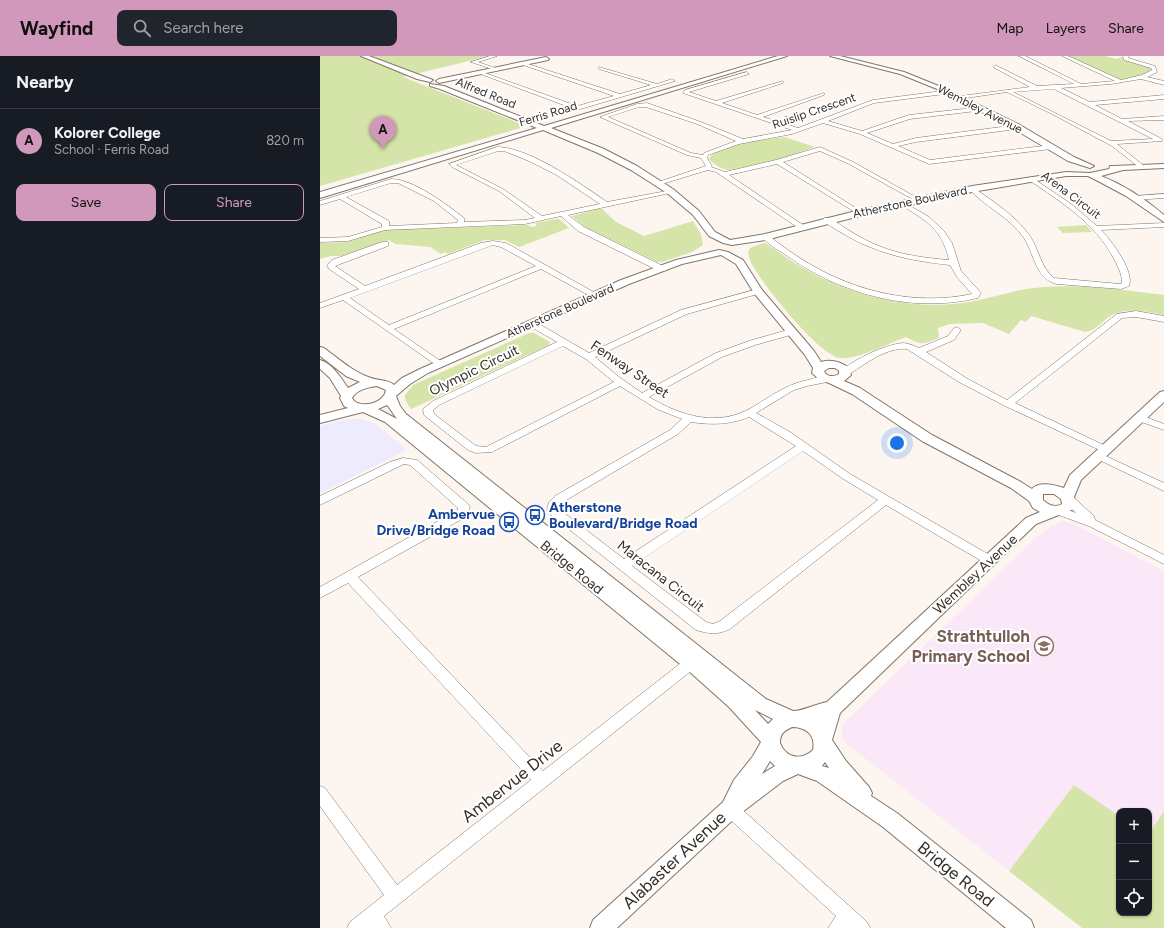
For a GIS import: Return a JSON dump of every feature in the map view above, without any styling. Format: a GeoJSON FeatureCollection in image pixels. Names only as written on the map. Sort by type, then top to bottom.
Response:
{"type":"FeatureCollection","features":[{"type":"Feature","properties":{"kind":"street","name":"Alfred Road"},"geometry":{"type":"LineString","coordinates":[[364,56],[432,82],[614,158],[660,184],[696,213],[717,246]]}},
{"type":"Feature","properties":{"kind":"street"},"geometry":{"type":"LineString","coordinates":[[495,56],[473,62],[496,70]]}},
{"type":"Feature","properties":{"kind":"street","name":"Ferris Road"},"geometry":{"type":"LineString","coordinates":[[320,195],[784,56]]}},
{"type":"Feature","properties":{"kind":"street","name":"Wembley Avenue"},"geometry":{"type":"LineString","coordinates":[[833,56],[885,68]]}},
{"type":"Feature","properties":{"kind":"street","name":"Wembley Avenue"},"geometry":{"type":"LineString","coordinates":[[840,56],[913,76],[950,92],[1017,127],[1071,159],[1095,171],[1164,219]]}},
{"type":"Feature","properties":{"kind":"street"},"geometry":{"type":"LineString","coordinates":[[1021,56],[1080,85]]}},
{"type":"Feature","properties":{"kind":"street"},"geometry":{"type":"LineString","coordinates":[[1064,56],[1120,81]]}},
{"type":"Feature","properties":{"kind":"street"},"geometry":{"type":"LineString","coordinates":[[961,98],[1036,88],[1120,81],[1141,77],[1156,71],[1147,64],[1126,59],[1125,57],[1127,56]]}},
{"type":"Feature","properties":{"kind":"street"},"geometry":{"type":"LineString","coordinates":[[432,82],[546,59]]}},
{"type":"Feature","properties":{"kind":"street"},"geometry":{"type":"LineString","coordinates":[[525,64],[620,96]]}},
{"type":"Feature","properties":{"kind":"street"},"geometry":{"type":"LineString","coordinates":[[995,66],[1036,88]]}},
{"type":"Feature","properties":{"kind":"street"},"geometry":{"type":"LineString","coordinates":[[601,68],[656,85]]}},
{"type":"Feature","properties":{"kind":"street"},"geometry":{"type":"LineString","coordinates":[[747,72],[685,92],[798,130]]}},
{"type":"Feature","properties":{"kind":"street"},"geometry":{"type":"LineString","coordinates":[[480,73],[576,107],[584,107],[672,81]]}},
{"type":"Feature","properties":{"kind":"street"},"geometry":{"type":"LineString","coordinates":[[1141,77],[1164,83]]}},
{"type":"Feature","properties":{"kind":"street"},"geometry":{"type":"LineString","coordinates":[[716,103],[780,82]]}},
{"type":"Feature","properties":{"kind":"street"},"geometry":{"type":"LineString","coordinates":[[1054,87],[1162,140]]}},
{"type":"Feature","properties":{"kind":"street"},"geometry":{"type":"LineString","coordinates":[[1008,91],[1054,113],[1109,143],[1142,167]]}},
{"type":"Feature","properties":{"kind":"street","name":"Ruislip Crescent"},"geometry":{"type":"LineString","coordinates":[[704,156],[710,152],[742,141],[777,136],[798,130],[882,100],[950,92]]}},
{"type":"Feature","properties":{"kind":"street"},"geometry":{"type":"LineString","coordinates":[[756,117],[822,94]]}},
{"type":"Feature","properties":{"kind":"street"},"geometry":{"type":"LineString","coordinates":[[1089,104],[1164,97]]}},
{"type":"Feature","properties":{"kind":"street"},"geometry":{"type":"LineString","coordinates":[[707,168],[708,165],[704,160],[704,156],[689,154],[657,139],[602,117],[639,105],[647,105],[699,122],[742,141]]}},
{"type":"Feature","properties":{"kind":"street"},"geometry":{"type":"LineString","coordinates":[[862,133],[908,118],[982,109]]}},
{"type":"Feature","properties":{"kind":"street"},"geometry":{"type":"LineString","coordinates":[[1122,120],[1164,118]]}},
{"type":"Feature","properties":{"kind":"street"},"geometry":{"type":"LineString","coordinates":[[823,121],[862,133],[924,161],[932,162],[1050,147]]}},
{"type":"Feature","properties":{"kind":"street"},"geometry":{"type":"LineString","coordinates":[[893,146],[916,140],[1017,127]]}},
{"type":"Feature","properties":{"kind":"street"},"geometry":{"type":"LineString","coordinates":[[1109,143],[1162,140]]}},
{"type":"Feature","properties":{"kind":"street"},"geometry":{"type":"LineString","coordinates":[[541,219],[507,194],[452,164],[497,149],[505,149],[557,173],[605,204]]}},
{"type":"Feature","properties":{"kind":"street"},"geometry":{"type":"LineString","coordinates":[[724,174],[778,162],[817,149],[823,150],[851,163],[918,200]]}},
{"type":"Feature","properties":{"kind":"street","name":"Wembley Avenue"},"geometry":{"type":"LineString","coordinates":[[1071,159],[1082,172],[1095,171]]}},
{"type":"Feature","properties":{"kind":"street"},"geometry":{"type":"LineString","coordinates":[[778,162],[860,213]]}},
{"type":"Feature","properties":{"kind":"street","name":"Atherstone Boulevard"},"geometry":{"type":"LineString","coordinates":[[734,245],[828,220],[972,189],[1066,174],[1121,168],[1164,166]]}},
{"type":"Feature","properties":{"kind":"street"},"geometry":{"type":"LineString","coordinates":[[660,184],[707,168],[718,171],[800,228]]}},
{"type":"Feature","properties":{"kind":"street","name":"Atherstone Boulevard"},"geometry":{"type":"LineString","coordinates":[[1066,174],[1078,169]]}},
{"type":"Feature","properties":{"kind":"street","name":"Arena Circuit"},"geometry":{"type":"LineString","coordinates":[[972,189],[1010,218],[1023,232],[1032,245],[1040,267],[1051,280],[1124,286],[1127,282],[1123,268],[1106,239],[1097,228],[1078,212],[1031,179]]}},
{"type":"Feature","properties":{"kind":"street"},"geometry":{"type":"LineString","coordinates":[[320,203],[391,181],[399,181],[446,207],[462,218],[460,225]]}},
{"type":"Feature","properties":{"kind":"street"},"geometry":{"type":"LineString","coordinates":[[320,240],[343,240],[385,228],[525,222],[670,191]]}},
{"type":"Feature","properties":{"kind":"street"},"geometry":{"type":"LineString","coordinates":[[1135,198],[1164,196]]}},
{"type":"Feature","properties":{"kind":"street"},"geometry":{"type":"LineString","coordinates":[[341,197],[383,221],[386,224],[385,228]]}},
{"type":"Feature","properties":{"kind":"street"},"geometry":{"type":"LineString","coordinates":[[760,238],[819,272],[868,292],[901,299],[942,301],[975,296],[977,293],[960,276],[953,262],[949,245],[942,232],[928,219],[902,203]]}},
{"type":"Feature","properties":{"kind":"street"},"geometry":{"type":"LineString","coordinates":[[563,214],[581,229],[662,269]]}},
{"type":"Feature","properties":{"kind":"street"},"geometry":{"type":"LineString","coordinates":[[828,220],[865,243],[884,251],[916,259],[953,262]]}},
{"type":"Feature","properties":{"kind":"street"},"geometry":{"type":"LineString","coordinates":[[1097,228],[1164,225]]}},
{"type":"Feature","properties":{"kind":"street"},"geometry":{"type":"LineString","coordinates":[[320,306],[484,244],[493,243],[500,244],[595,295]]}},
{"type":"Feature","properties":{"kind":"street"},"geometry":{"type":"LineString","coordinates":[[364,289],[332,267],[331,264],[338,260],[385,244]]}},
{"type":"Feature","properties":{"kind":"street"},"geometry":{"type":"LineString","coordinates":[[717,246],[734,245]]}},
{"type":"Feature","properties":{"kind":"street"},"geometry":{"type":"LineString","coordinates":[[717,246],[734,245]]}},
{"type":"Feature","properties":{"kind":"street"},"geometry":{"type":"LineString","coordinates":[[734,245],[740,262],[758,291],[810,353],[822,377],[831,379],[856,391],[927,438],[1016,485],[1042,495],[1061,492],[1063,504]]}},
{"type":"Feature","properties":{"kind":"street"},"geometry":{"type":"LineString","coordinates":[[717,246],[740,262]]}},
{"type":"Feature","properties":{"kind":"street","name":"Atherstone Boulevard"},"geometry":{"type":"LineString","coordinates":[[320,420],[382,403],[399,386],[424,371],[595,295],[662,269],[698,257],[717,246]]}},
{"type":"Feature","properties":{"kind":"street"},"geometry":{"type":"LineString","coordinates":[[388,328],[542,266]]}},
{"type":"Feature","properties":{"kind":"street"},"geometry":{"type":"LineString","coordinates":[[588,357],[684,312],[758,291]]}},
{"type":"Feature","properties":{"kind":"street"},"geometry":{"type":"LineString","coordinates":[[344,297],[439,364]]}},
{"type":"Feature","properties":{"kind":"street"},"geometry":{"type":"LineString","coordinates":[[1008,404],[1120,316],[1136,314],[1164,319]]}},
{"type":"Feature","properties":{"kind":"street","name":"Fenway Street"},"geometry":{"type":"LineString","coordinates":[[531,323],[588,357],[620,382],[672,413],[688,419],[703,421],[726,420],[749,413],[785,391],[806,382],[831,379]]}},
{"type":"Feature","properties":{"kind":"street"},"geometry":{"type":"LineString","coordinates":[[918,352],[951,338],[957,330]]}},
{"type":"Feature","properties":{"kind":"street"},"geometry":{"type":"LineString","coordinates":[[644,396],[718,355],[752,343],[791,332]]}},
{"type":"Feature","properties":{"kind":"street","name":"Olympic Circuit"},"geometry":{"type":"LineString","coordinates":[[564,342],[436,403],[428,409],[429,415],[472,448],[476,450],[488,450],[620,382]]}},
{"type":"Feature","properties":{"kind":"street"},"geometry":{"type":"LineString","coordinates":[[818,370],[823,365],[861,361],[901,346],[908,347],[1008,404],[1164,486]]}},
{"type":"Feature","properties":{"kind":"street"},"geometry":{"type":"LineString","coordinates":[[320,350],[350,373],[372,383],[386,384],[392,389],[391,395]]}},
{"type":"Feature","properties":{"kind":"street"},"geometry":{"type":"LineString","coordinates":[[810,353],[844,368],[856,391]]}},
{"type":"Feature","properties":{"kind":"street"},"geometry":{"type":"LineString","coordinates":[[831,379],[841,378],[861,361]]}},
{"type":"Feature","properties":{"kind":"street"},"geometry":{"type":"LineString","coordinates":[[320,363],[334,376],[346,396]]}},
{"type":"Feature","properties":{"kind":"street","name":"Fenway Street"},"geometry":{"type":"LineString","coordinates":[[806,382],[818,370]]}},
{"type":"Feature","properties":{"kind":"street","name":"Atherstone Boulevard"},"geometry":{"type":"LineString","coordinates":[[320,414],[332,408],[359,386],[394,380],[424,371]]}},
{"type":"Feature","properties":{"kind":"street","name":"Bridge Road"},"geometry":{"type":"LineString","coordinates":[[391,395],[394,406],[402,417],[760,704],[795,719]]}},
{"type":"Feature","properties":{"kind":"street"},"geometry":{"type":"LineString","coordinates":[[1042,495],[1075,478],[1164,395]]}},
{"type":"Feature","properties":{"kind":"street","name":"Bridge Road"},"geometry":{"type":"LineString","coordinates":[[346,396],[346,402],[349,405],[378,413],[389,419],[691,663],[741,706],[756,722],[770,741]]}},
{"type":"Feature","properties":{"kind":"street"},"geometry":{"type":"LineString","coordinates":[[749,413],[803,446],[846,476],[885,500],[990,560]]}},
{"type":"Feature","properties":{"kind":"street"},"geometry":{"type":"LineString","coordinates":[[1140,418],[1164,427]]}},
{"type":"Feature","properties":{"kind":"street","name":"Maracana Circuit"},"geometry":{"type":"LineString","coordinates":[[688,419],[674,432],[559,499],[553,505],[555,512],[623,566],[708,629],[719,629],[725,625],[885,500]]}},
{"type":"Feature","properties":{"kind":"street"},"geometry":{"type":"LineString","coordinates":[[623,566],[803,446]]}},
{"type":"Feature","properties":{"kind":"street"},"geometry":{"type":"LineString","coordinates":[[320,501],[394,464],[407,461],[413,462],[464,507],[463,512],[459,515],[320,593]]}},
{"type":"Feature","properties":{"kind":"street"},"geometry":{"type":"LineString","coordinates":[[1063,504],[1075,478]]}},
{"type":"Feature","properties":{"kind":"street"},"geometry":{"type":"LineString","coordinates":[[1042,495],[1046,509],[1063,504],[1095,524],[1164,560]]}},
{"type":"Feature","properties":{"kind":"street","name":"Wembley Avenue"},"geometry":{"type":"LineString","coordinates":[[1031,521],[1042,495]]}},
{"type":"Feature","properties":{"kind":"street","name":"Wembley Avenue"},"geometry":{"type":"LineString","coordinates":[[823,741],[832,709],[1031,521],[1063,504]]}},
{"type":"Feature","properties":{"kind":"street"},"geometry":{"type":"LineString","coordinates":[[349,576],[542,781]]}},
{"type":"Feature","properties":{"kind":"street","name":"Ambervue Drive"},"geometry":{"type":"LineString","coordinates":[[356,928],[377,921],[396,897],[691,663]]}},
{"type":"Feature","properties":{"kind":"street"},"geometry":{"type":"LineString","coordinates":[[795,719],[808,722],[814,726],[820,732],[823,741],[819,756],[807,764],[797,766],[781,760],[771,749],[771,733],[779,724],[817,711],[832,709]]}},
{"type":"Feature","properties":{"kind":"street","name":"Alabaster Avenue"},"geometry":{"type":"LineString","coordinates":[[730,809],[741,786],[760,762],[770,741]]}},
{"type":"Feature","properties":{"kind":"street","name":"Bridge Road"},"geometry":{"type":"LineString","coordinates":[[823,741],[853,784],[890,820]]}},
{"type":"Feature","properties":{"kind":"street","name":"Bridge Road"},"geometry":{"type":"LineString","coordinates":[[797,766],[824,774],[890,820],[1023,928]]}},
{"type":"Feature","properties":{"kind":"street","name":"Alabaster Avenue"},"geometry":{"type":"LineString","coordinates":[[601,928],[730,809],[770,779],[797,766]]}},
{"type":"Feature","properties":{"kind":"street"},"geometry":{"type":"LineString","coordinates":[[320,793],[396,897]]}},
{"type":"Feature","properties":{"kind":"street"},"geometry":{"type":"LineString","coordinates":[[730,809],[842,922],[861,928]]}},
{"type":"Feature","properties":{"kind":"shaded area"},"geometry":{"type":"Polygon","coordinates":[[[348,419],[361,419],[373,422],[407,450],[320,493],[320,426],[348,419]]]}},
{"type":"Feature","properties":{"kind":"shaded area","name":"Strathtulloh Primary School"},"geometry":{"type":"Polygon","coordinates":[[[1063,521],[1074,524],[1164,571],[1164,811],[1152,829],[1152,808],[1116,808],[1116,814],[1074,785],[1009,871],[848,745],[842,737],[842,728],[844,723],[1048,528],[1063,521]]]}},
{"type":"Feature","properties":{"kind":"green space"},"geometry":{"type":"Polygon","coordinates":[[[320,56],[489,56],[403,77],[521,124],[520,128],[320,186],[320,56]]]}},
{"type":"Feature","properties":{"kind":"green space"},"geometry":{"type":"Polygon","coordinates":[[[1065,56],[1105,56],[1116,59],[1125,56],[1122,58],[1148,66],[1152,72],[1123,80],[1065,56]]]}},
{"type":"Feature","properties":{"kind":"green space"},"geometry":{"type":"Polygon","coordinates":[[[784,137],[815,147],[781,159],[730,170],[719,167],[709,159],[713,154],[731,146],[784,137]]]}},
{"type":"Feature","properties":{"kind":"green space"},"geometry":{"type":"Polygon","coordinates":[[[602,209],[616,222],[644,236],[693,221],[701,234],[703,245],[692,252],[662,262],[657,262],[585,227],[572,216],[602,209]]]}},
{"type":"Feature","properties":{"kind":"green space"},"geometry":{"type":"Polygon","coordinates":[[[559,219],[569,228],[519,247],[505,240],[485,240],[448,254],[445,252],[441,254],[430,247],[395,244],[389,240],[341,256],[331,256],[320,259],[320,243],[347,242],[382,230],[528,225],[531,227],[537,226],[535,223],[559,219]]]}},
{"type":"Feature","properties":{"kind":"green space"},"geometry":{"type":"Polygon","coordinates":[[[1086,225],[1092,232],[1063,233],[1057,227],[1086,225]]]}},
{"type":"Feature","properties":{"kind":"green space"},"geometry":{"type":"Polygon","coordinates":[[[763,243],[767,244],[805,269],[823,278],[842,287],[881,299],[943,305],[963,303],[1033,288],[1074,286],[1119,289],[1164,295],[1164,315],[1132,310],[1120,312],[1110,316],[1097,327],[1085,332],[1031,316],[1026,322],[1021,320],[1009,334],[983,323],[949,324],[938,328],[939,338],[929,342],[919,343],[906,337],[864,354],[840,358],[831,354],[806,333],[780,303],[759,275],[751,263],[748,252],[750,248],[763,243]]]}},
{"type":"Feature","properties":{"kind":"green space"},"geometry":{"type":"Polygon","coordinates":[[[529,333],[534,333],[550,342],[549,345],[411,409],[406,402],[405,395],[413,385],[529,333]]]}},
{"type":"Feature","properties":{"kind":"green space"},"geometry":{"type":"Polygon","coordinates":[[[1074,785],[1116,814],[1116,916],[1152,916],[1152,829],[1164,811],[1164,928],[1082,928],[1009,871],[1074,785]]]}},
{"type":"Feature","properties":{"kind":"place","name":"Kolorer College"},"geometry":{"type":"Point","coordinates":[383,149]}},
{"type":"Feature","properties":{"kind":"place","name":"Atherstone Boulevard/Bridge Road"},"geometry":{"type":"Point","coordinates":[535,515]}},
{"type":"Feature","properties":{"kind":"place","name":"Ambervue Drive/Bridge Road"},"geometry":{"type":"Point","coordinates":[509,522]}},
{"type":"Feature","properties":{"kind":"place","name":"Strathtulloh Primary School"},"geometry":{"type":"Point","coordinates":[1044,646]}}]}
